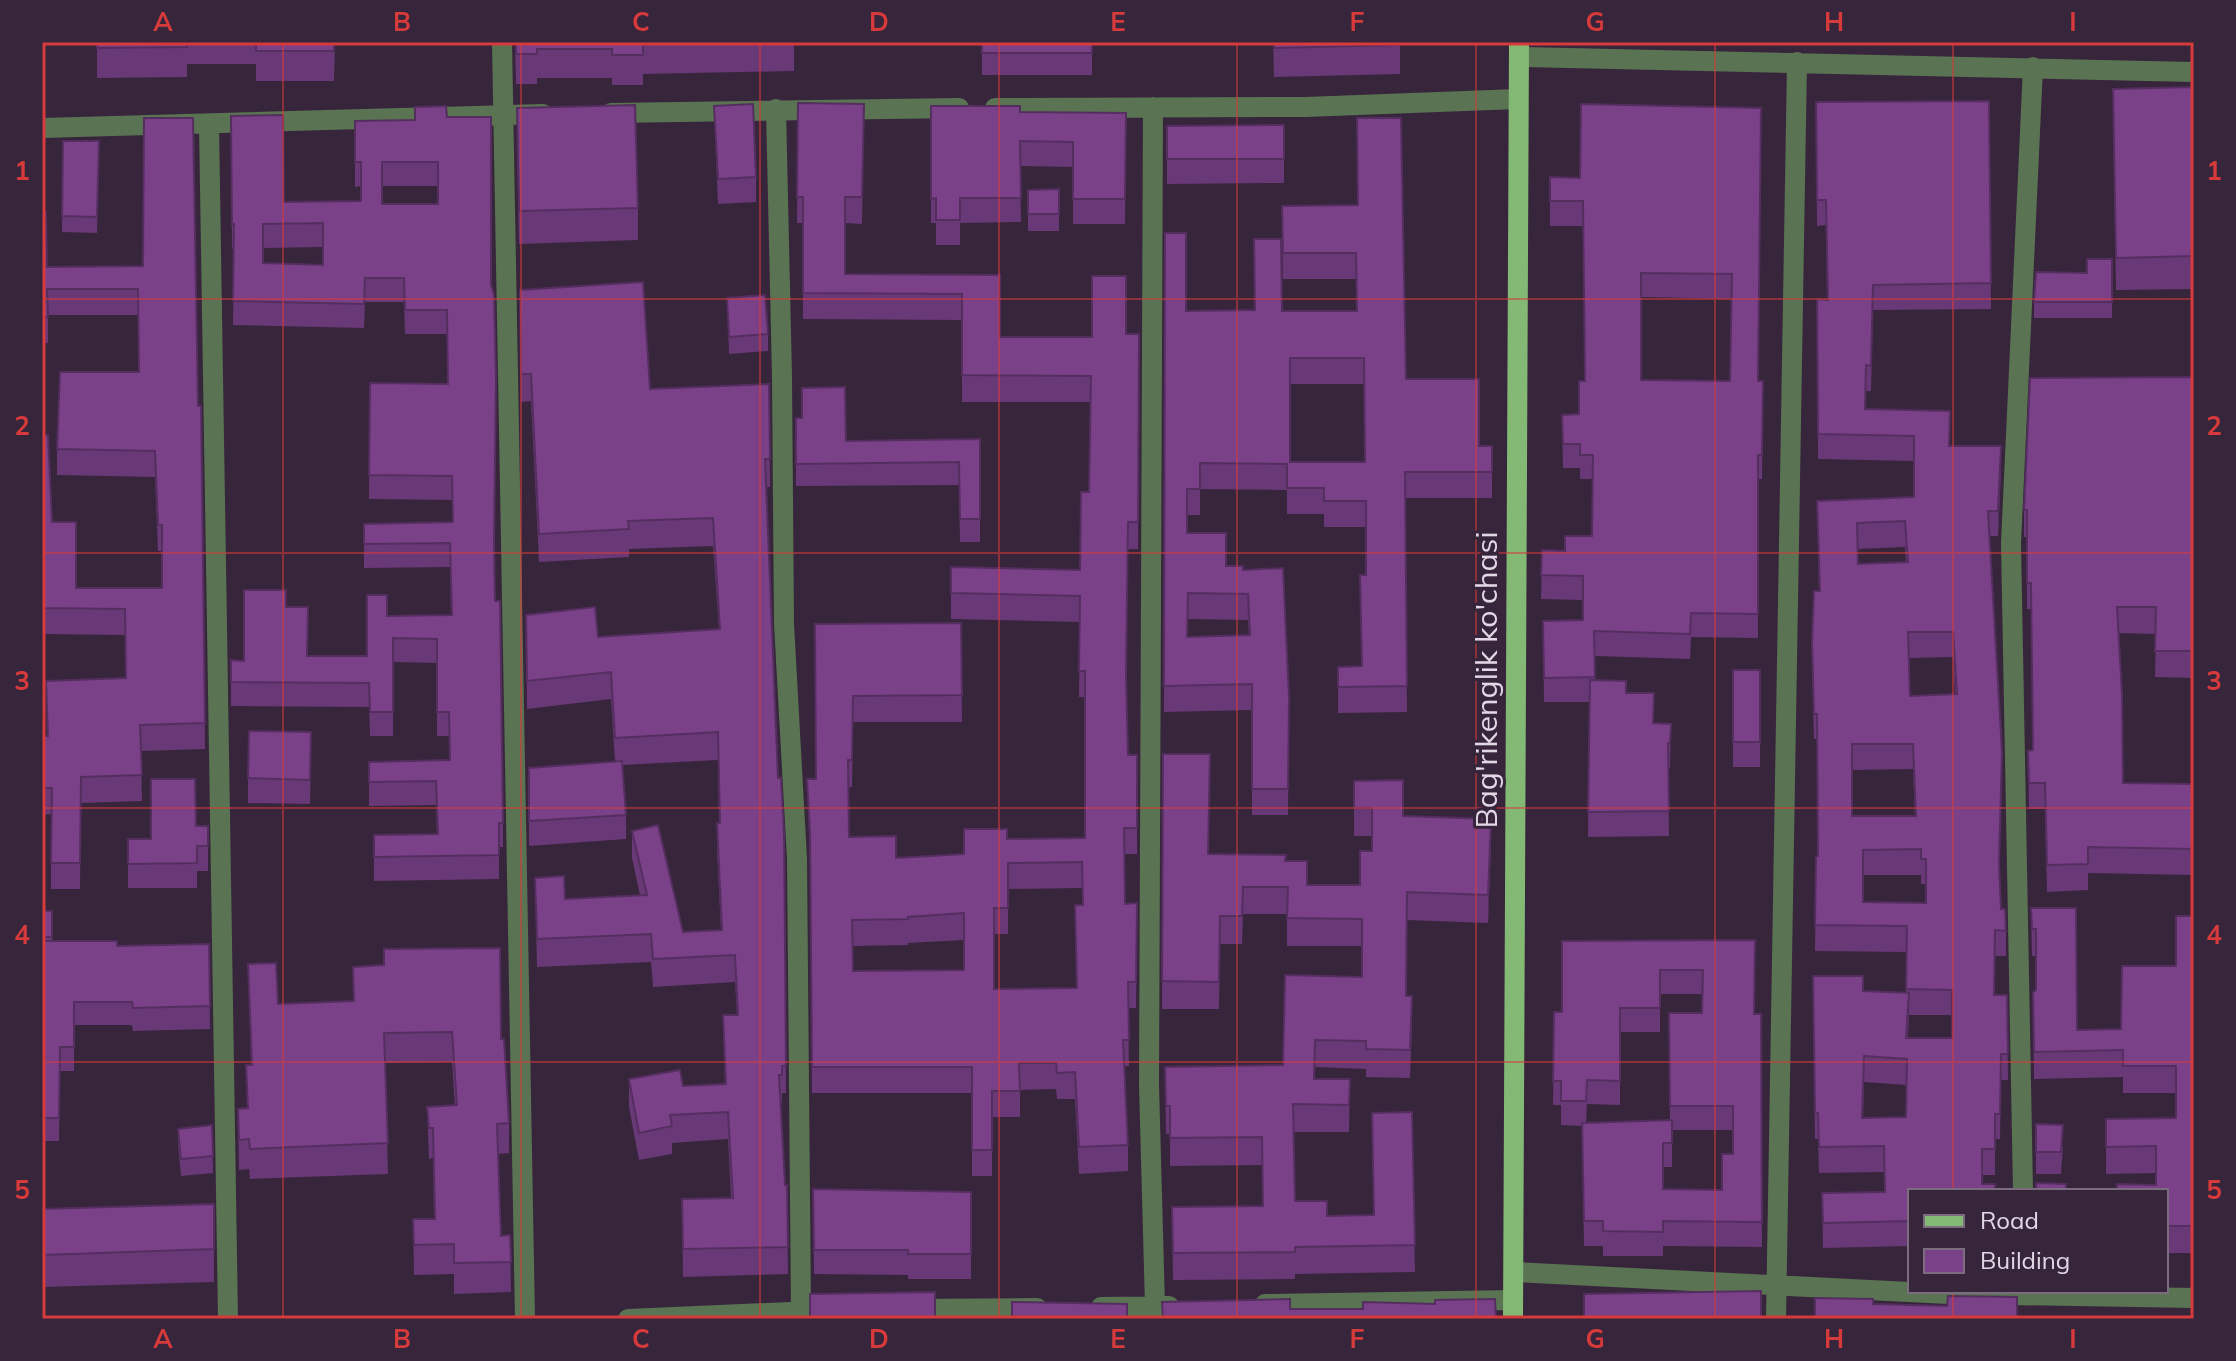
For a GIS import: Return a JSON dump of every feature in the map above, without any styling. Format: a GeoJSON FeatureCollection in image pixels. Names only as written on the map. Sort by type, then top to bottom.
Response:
{"type":"FeatureCollection","features":[{"type":"Feature","properties":{"kind":"main road","name":"Bag'rikenglik ko'chasi"},"geometry":{"type":"LineString","coordinates":[[1513,1309],[1519,50]]}},
{"type":"Feature","properties":{"kind":"street"},"geometry":{"type":"LineString","coordinates":[[502,42],[525,1319]]}},
{"type":"Feature","properties":{"kind":"street"},"geometry":{"type":"LineString","coordinates":[[1519,50],[1797,62],[2194,72]]}},
{"type":"Feature","properties":{"kind":"street"},"geometry":{"type":"LineString","coordinates":[[1776,1319],[1797,62]]}},
{"type":"Feature","properties":{"kind":"street"},"geometry":{"type":"LineString","coordinates":[[2023,1189],[2011,543],[2033,67]]}},
{"type":"Feature","properties":{"kind":"street"},"geometry":{"type":"LineString","coordinates":[[595,113],[776,109],[1305,107],[1518,99]]}},
{"type":"Feature","properties":{"kind":"street"},"geometry":{"type":"LineString","coordinates":[[1146,1311],[1153,107]]}},
{"type":"Feature","properties":{"kind":"street"},"geometry":{"type":"LineString","coordinates":[[776,109],[784,624],[797,859],[801,1311]]}},
{"type":"Feature","properties":{"kind":"street"},"geometry":{"type":"LineString","coordinates":[[42,128],[565,114]]}},
{"type":"Feature","properties":{"kind":"street"},"geometry":{"type":"LineString","coordinates":[[209,124],[228,1319]]}},
{"type":"Feature","properties":{"kind":"street"},"geometry":{"type":"LineString","coordinates":[[1514,1272],[1908,1292]]}},
{"type":"Feature","properties":{"kind":"street"},"geometry":{"type":"LineString","coordinates":[[1926,1293],[1986,1293]]}},
{"type":"Feature","properties":{"kind":"street"},"geometry":{"type":"LineString","coordinates":[[2053,1293],[2194,1298]]}},
{"type":"Feature","properties":{"kind":"street"},"geometry":{"type":"LineString","coordinates":[[1247,1304],[1513,1309]]}},
{"type":"Feature","properties":{"kind":"street"},"geometry":{"type":"LineString","coordinates":[[894,1310],[1072,1308],[1146,1311],[1186,1305]]}},
{"type":"Feature","properties":{"kind":"street"},"geometry":{"type":"LineString","coordinates":[[628,1319],[832,1310]]}},
{"type":"Feature","properties":{"kind":"building"},"geometry":{"type":"Polygon","coordinates":[[[97,42],[187,42],[187,47],[97,48],[97,42]]]}},
{"type":"Feature","properties":{"kind":"building"},"geometry":{"type":"Polygon","coordinates":[[[256,42],[334,42],[334,51],[256,51],[256,42]]]}},
{"type":"Feature","properties":{"kind":"building"},"geometry":{"type":"Polygon","coordinates":[[[516,42],[743,42],[643,44],[643,55],[612,55],[612,49],[537,49],[537,54],[516,54],[516,42]]]}},
{"type":"Feature","properties":{"kind":"building"},"geometry":{"type":"Polygon","coordinates":[[[982,42],[1092,42],[1092,53],[982,53],[982,42]]]}},
{"type":"Feature","properties":{"kind":"building"},"geometry":{"type":"Polygon","coordinates":[[[1274,42],[1400,42],[1400,45],[1274,48],[1274,42]]]}},
{"type":"Feature","properties":{"kind":"building"},"geometry":{"type":"Polygon","coordinates":[[[2194,87],[2194,256],[2116,258],[2113,89],[2194,87]]]}},
{"type":"Feature","properties":{"kind":"building"},"geometry":{"type":"Polygon","coordinates":[[[1989,101],[1991,283],[1873,285],[1871,366],[1866,365],[1865,409],[1950,411],[1949,446],[2001,446],[1998,511],[1988,511],[2002,752],[1999,864],[2001,909],[2005,909],[2006,931],[1995,930],[1994,995],[2007,995],[2008,1054],[2001,1054],[2000,1114],[1995,1114],[1995,1149],[1982,1149],[1982,1184],[1995,1184],[1995,1189],[1908,1189],[1908,1221],[1823,1223],[1822,1193],[1885,1192],[1884,1146],[1819,1147],[1818,1113],[1815,1113],[1813,976],[1863,976],[1863,991],[1909,993],[1906,1038],[1952,1038],[1952,990],[1906,989],[1907,926],[1815,925],[1817,714],[1814,714],[1812,642],[1814,591],[1820,591],[1817,501],[1914,497],[1914,436],[1818,434],[1817,299],[1828,300],[1826,200],[1817,200],[1816,102],[1989,101]],[[1905,521],[1857,523],[1858,564],[1908,562],[1905,521]],[[1908,632],[1910,696],[1957,694],[1953,632],[1908,632]],[[1852,744],[1852,816],[1916,816],[1913,744],[1852,744]],[[1921,849],[1863,850],[1863,902],[1926,903],[1926,859],[1921,859],[1921,849]],[[1864,1056],[1862,1118],[1906,1117],[1907,1059],[1864,1056]]]}},
{"type":"Feature","properties":{"kind":"building"},"geometry":{"type":"Polygon","coordinates":[[[798,103],[864,104],[862,197],[845,197],[845,274],[1000,275],[1000,337],[1092,337],[1092,276],[1126,276],[1126,334],[1139,334],[1138,522],[1128,522],[1128,755],[1137,755],[1137,828],[1124,828],[1125,904],[1137,903],[1136,982],[1128,982],[1129,1040],[1123,1040],[1128,1145],[1079,1147],[1075,1072],[1057,1073],[1056,1063],[1019,1063],[1020,1091],[992,1091],[992,1150],[972,1150],[972,1067],[812,1067],[807,779],[816,779],[815,624],[961,623],[962,695],[853,696],[852,760],[848,760],[849,837],[896,836],[896,858],[964,854],[964,829],[1007,829],[1007,839],[1085,838],[1085,671],[1079,671],[1080,596],[951,593],[951,567],[1080,570],[1081,492],[1089,492],[1091,376],[962,375],[962,294],[803,293],[803,197],[797,197],[798,103]],[[1082,862],[1008,863],[1008,908],[994,908],[994,989],[1077,988],[1075,905],[1083,905],[1082,862]],[[964,913],[908,919],[852,920],[853,971],[964,970],[964,913]]]}},
{"type":"Feature","properties":{"kind":"building"},"geometry":{"type":"Polygon","coordinates":[[[753,104],[756,177],[718,179],[714,106],[753,104]]]}},
{"type":"Feature","properties":{"kind":"building"},"geometry":{"type":"Polygon","coordinates":[[[1581,104],[1761,108],[1758,381],[1763,381],[1762,455],[1758,455],[1758,614],[1691,613],[1690,634],[1594,631],[1595,677],[1544,678],[1543,621],[1583,620],[1583,576],[1541,575],[1542,550],[1565,551],[1565,536],[1592,536],[1593,455],[1580,455],[1580,444],[1563,444],[1562,415],[1579,414],[1579,381],[1585,381],[1583,201],[1550,201],[1550,177],[1580,178],[1581,104]],[[1641,273],[1641,380],[1730,381],[1732,274],[1641,273]]]}},
{"type":"Feature","properties":{"kind":"building"},"geometry":{"type":"Polygon","coordinates":[[[635,105],[638,208],[519,211],[517,108],[635,105]]]}},
{"type":"Feature","properties":{"kind":"building"},"geometry":{"type":"Polygon","coordinates":[[[446,106],[447,117],[491,117],[491,284],[494,295],[496,379],[495,601],[500,601],[503,823],[499,823],[499,855],[374,857],[374,835],[438,834],[436,781],[369,782],[369,762],[450,760],[449,712],[437,712],[437,639],[393,638],[393,712],[370,712],[369,683],[231,682],[231,660],[244,661],[244,590],[286,590],[286,607],[308,607],[307,656],[367,656],[367,595],[387,595],[387,616],[452,615],[450,543],[364,544],[364,524],[453,522],[452,476],[369,475],[370,383],[448,384],[447,310],[405,310],[404,278],[365,278],[364,304],[233,301],[231,116],[283,115],[284,202],[361,201],[361,162],[355,162],[355,121],[415,120],[415,107],[446,106]],[[382,162],[382,204],[438,204],[438,162],[382,162]],[[323,223],[263,224],[263,263],[323,265],[323,223]]]}},
{"type":"Feature","properties":{"kind":"building"},"geometry":{"type":"Polygon","coordinates":[[[931,106],[1020,106],[1020,112],[1126,113],[1125,199],[1073,199],[1073,142],[1020,141],[1021,198],[960,198],[960,220],[936,220],[936,198],[931,199],[931,106]]]}},
{"type":"Feature","properties":{"kind":"building"},"geometry":{"type":"Polygon","coordinates":[[[144,118],[193,118],[205,723],[140,725],[142,775],[81,777],[80,863],[51,863],[52,788],[42,788],[42,736],[48,736],[46,681],[126,678],[125,609],[42,608],[42,436],[48,435],[52,522],[76,522],[76,588],[162,588],[162,525],[158,525],[155,451],[57,449],[60,372],[139,372],[138,289],[47,289],[48,317],[42,317],[42,212],[46,212],[47,267],[143,266],[144,118]]]}},
{"type":"Feature","properties":{"kind":"building"},"geometry":{"type":"Polygon","coordinates":[[[1357,118],[1401,118],[1406,379],[1479,379],[1479,446],[1492,446],[1492,472],[1405,472],[1407,686],[1338,687],[1338,667],[1362,666],[1360,575],[1366,575],[1366,501],[1324,501],[1324,488],[1287,488],[1287,464],[1200,463],[1200,489],[1187,489],[1187,533],[1226,533],[1226,566],[1243,566],[1243,570],[1283,568],[1289,697],[1288,789],[1252,789],[1252,684],[1164,686],[1165,233],[1186,233],[1186,311],[1255,310],[1254,239],[1281,239],[1282,311],[1357,311],[1356,253],[1283,253],[1282,206],[1358,205],[1357,118]],[[1290,358],[1290,462],[1365,462],[1364,358],[1290,358]],[[1188,593],[1187,637],[1250,635],[1248,594],[1188,593]]]}},
{"type":"Feature","properties":{"kind":"building"},"geometry":{"type":"Polygon","coordinates":[[[1284,125],[1284,159],[1167,159],[1167,126],[1284,125]]]}},
{"type":"Feature","properties":{"kind":"building"},"geometry":{"type":"Polygon","coordinates":[[[63,141],[99,141],[97,217],[62,216],[63,141]]]}},
{"type":"Feature","properties":{"kind":"building"},"geometry":{"type":"Polygon","coordinates":[[[1059,189],[1059,214],[1028,214],[1028,190],[1059,189]]]}},
{"type":"Feature","properties":{"kind":"building"},"geometry":{"type":"Polygon","coordinates":[[[2087,259],[2112,259],[2112,302],[2034,302],[2036,272],[2087,273],[2087,259]]]}},
{"type":"Feature","properties":{"kind":"building"},"geometry":{"type":"Polygon","coordinates":[[[643,282],[650,389],[769,384],[770,459],[765,459],[778,778],[781,778],[784,832],[786,1066],[782,1066],[782,1075],[779,1075],[788,1247],[683,1249],[682,1199],[733,1198],[728,1112],[670,1115],[672,1126],[639,1133],[629,1079],[680,1070],[683,1086],[726,1084],[723,1015],[738,1015],[735,955],[653,959],[651,934],[537,939],[535,878],[564,876],[565,899],[647,895],[632,831],[658,825],[683,932],[722,930],[717,823],[720,823],[718,732],[615,738],[611,672],[527,681],[526,615],[595,607],[598,637],[720,629],[713,518],[628,521],[629,529],[539,534],[531,374],[521,374],[520,290],[643,282]]]}},
{"type":"Feature","properties":{"kind":"building"},"geometry":{"type":"Polygon","coordinates":[[[765,295],[768,334],[729,337],[727,298],[765,295]]]}},
{"type":"Feature","properties":{"kind":"building"},"geometry":{"type":"Polygon","coordinates":[[[2194,377],[2194,651],[2155,651],[2156,607],[2117,607],[2123,783],[2194,784],[2194,849],[2088,847],[2088,864],[2047,865],[2045,783],[2029,783],[2028,751],[2033,750],[2031,583],[2027,583],[2027,510],[2024,510],[2030,378],[2194,377]]]}},
{"type":"Feature","properties":{"kind":"building"},"geometry":{"type":"Polygon","coordinates":[[[845,387],[846,441],[980,439],[980,519],[960,519],[959,462],[796,464],[796,418],[802,418],[802,388],[845,387]]]}},
{"type":"Feature","properties":{"kind":"building"},"geometry":{"type":"Polygon","coordinates":[[[1733,670],[1760,670],[1760,742],[1733,742],[1733,670]]]}},
{"type":"Feature","properties":{"kind":"building"},"geometry":{"type":"Polygon","coordinates":[[[1590,680],[1626,681],[1626,693],[1654,693],[1653,723],[1671,724],[1668,743],[1669,811],[1588,812],[1590,680]]]}},
{"type":"Feature","properties":{"kind":"building"},"geometry":{"type":"Polygon","coordinates":[[[249,731],[311,732],[310,780],[248,778],[249,731]]]}},
{"type":"Feature","properties":{"kind":"building"},"geometry":{"type":"Polygon","coordinates":[[[1163,754],[1210,754],[1208,854],[1286,855],[1285,861],[1307,861],[1307,885],[1360,885],[1360,851],[1372,851],[1372,808],[1354,808],[1354,781],[1403,780],[1403,816],[1491,819],[1488,895],[1407,892],[1406,996],[1412,996],[1410,1050],[1366,1049],[1366,1041],[1315,1040],[1314,1079],[1350,1079],[1349,1105],[1293,1104],[1295,1201],[1327,1201],[1327,1216],[1374,1215],[1372,1113],[1412,1112],[1415,1245],[1295,1247],[1295,1252],[1173,1253],[1172,1207],[1263,1206],[1262,1137],[1170,1138],[1165,1067],[1283,1065],[1285,975],[1362,977],[1362,919],[1287,918],[1288,887],[1243,887],[1242,916],[1220,916],[1219,982],[1162,981],[1163,754]]]}},
{"type":"Feature","properties":{"kind":"building"},"geometry":{"type":"Polygon","coordinates":[[[622,761],[626,815],[529,821],[529,768],[622,761]]]}},
{"type":"Feature","properties":{"kind":"building"},"geometry":{"type":"Polygon","coordinates":[[[151,779],[195,779],[196,826],[208,826],[208,846],[197,846],[197,863],[128,864],[128,839],[151,839],[151,779]]]}},
{"type":"Feature","properties":{"kind":"building"},"geometry":{"type":"Polygon","coordinates":[[[2031,908],[2076,908],[2077,1030],[2121,1029],[2122,966],[2176,966],[2176,916],[2194,916],[2194,1226],[2168,1226],[2168,1189],[2117,1189],[2117,1184],[2156,1185],[2156,1146],[2106,1147],[2106,1119],[2176,1118],[2176,1066],[2123,1066],[2123,1050],[2034,1052],[2036,929],[2032,929],[2031,908]]]}},
{"type":"Feature","properties":{"kind":"building"},"geometry":{"type":"Polygon","coordinates":[[[42,911],[52,911],[52,937],[42,937],[42,911]]]}},
{"type":"Feature","properties":{"kind":"building"},"geometry":{"type":"Polygon","coordinates":[[[1755,940],[1754,1014],[1761,1014],[1762,1222],[1663,1221],[1663,1232],[1603,1231],[1603,1221],[1584,1221],[1582,1123],[1672,1120],[1672,1143],[1663,1143],[1663,1189],[1722,1190],[1722,1154],[1733,1154],[1733,1106],[1670,1106],[1669,1013],[1702,1013],[1703,970],[1660,970],[1660,1008],[1620,1008],[1620,1081],[1587,1080],[1586,1101],[1561,1101],[1561,1081],[1553,1081],[1554,1012],[1562,1012],[1562,941],[1755,940]]]}},
{"type":"Feature","properties":{"kind":"building"},"geometry":{"type":"Polygon","coordinates":[[[42,941],[117,941],[117,946],[209,944],[210,1006],[133,1008],[132,1002],[74,1002],[74,1047],[60,1047],[59,1118],[42,1118],[42,941]]]}},
{"type":"Feature","properties":{"kind":"building"},"geometry":{"type":"Polygon","coordinates":[[[500,948],[501,1039],[504,1039],[509,1123],[497,1124],[501,1236],[510,1235],[511,1262],[454,1263],[454,1244],[414,1245],[413,1219],[435,1219],[433,1128],[429,1128],[427,1107],[457,1105],[452,1032],[384,1033],[388,1143],[250,1149],[249,1139],[239,1140],[238,1109],[248,1108],[246,1065],[252,1065],[248,964],[276,963],[278,1004],[354,1001],[353,967],[384,965],[384,949],[500,948]]]}},
{"type":"Feature","properties":{"kind":"building"},"geometry":{"type":"Polygon","coordinates":[[[2036,1124],[2063,1125],[2061,1152],[2036,1152],[2036,1124]]]}},
{"type":"Feature","properties":{"kind":"building"},"geometry":{"type":"Polygon","coordinates":[[[212,1125],[213,1156],[181,1159],[178,1129],[212,1125]]]}},
{"type":"Feature","properties":{"kind":"building"},"geometry":{"type":"Polygon","coordinates":[[[2036,1183],[2066,1184],[2066,1189],[2036,1189],[2036,1183]]]}},
{"type":"Feature","properties":{"kind":"building"},"geometry":{"type":"Polygon","coordinates":[[[813,1189],[971,1192],[971,1254],[814,1250],[813,1189]]]}},
{"type":"Feature","properties":{"kind":"building"},"geometry":{"type":"Polygon","coordinates":[[[214,1204],[214,1249],[42,1255],[42,1209],[214,1204]]]}},
{"type":"Feature","properties":{"kind":"building"},"geometry":{"type":"Polygon","coordinates":[[[1761,1291],[1761,1319],[1584,1319],[1584,1294],[1761,1291]]]}},
{"type":"Feature","properties":{"kind":"building"},"geometry":{"type":"Polygon","coordinates":[[[935,1292],[935,1319],[810,1319],[810,1294],[935,1292]]]}},
{"type":"Feature","properties":{"kind":"building"},"geometry":{"type":"Polygon","coordinates":[[[1948,1296],[2017,1297],[2017,1319],[1815,1319],[1815,1298],[1873,1299],[1873,1304],[1947,1306],[1948,1296]]]}},
{"type":"Feature","properties":{"kind":"building"},"geometry":{"type":"Polygon","coordinates":[[[1290,1299],[1290,1309],[1363,1309],[1363,1302],[1435,1304],[1435,1300],[1495,1299],[1496,1319],[1163,1319],[1162,1302],[1290,1299]]]}},
{"type":"Feature","properties":{"kind":"building"},"geometry":{"type":"Polygon","coordinates":[[[1012,1302],[1127,1304],[1127,1319],[1012,1319],[1012,1302]]]}}]}
